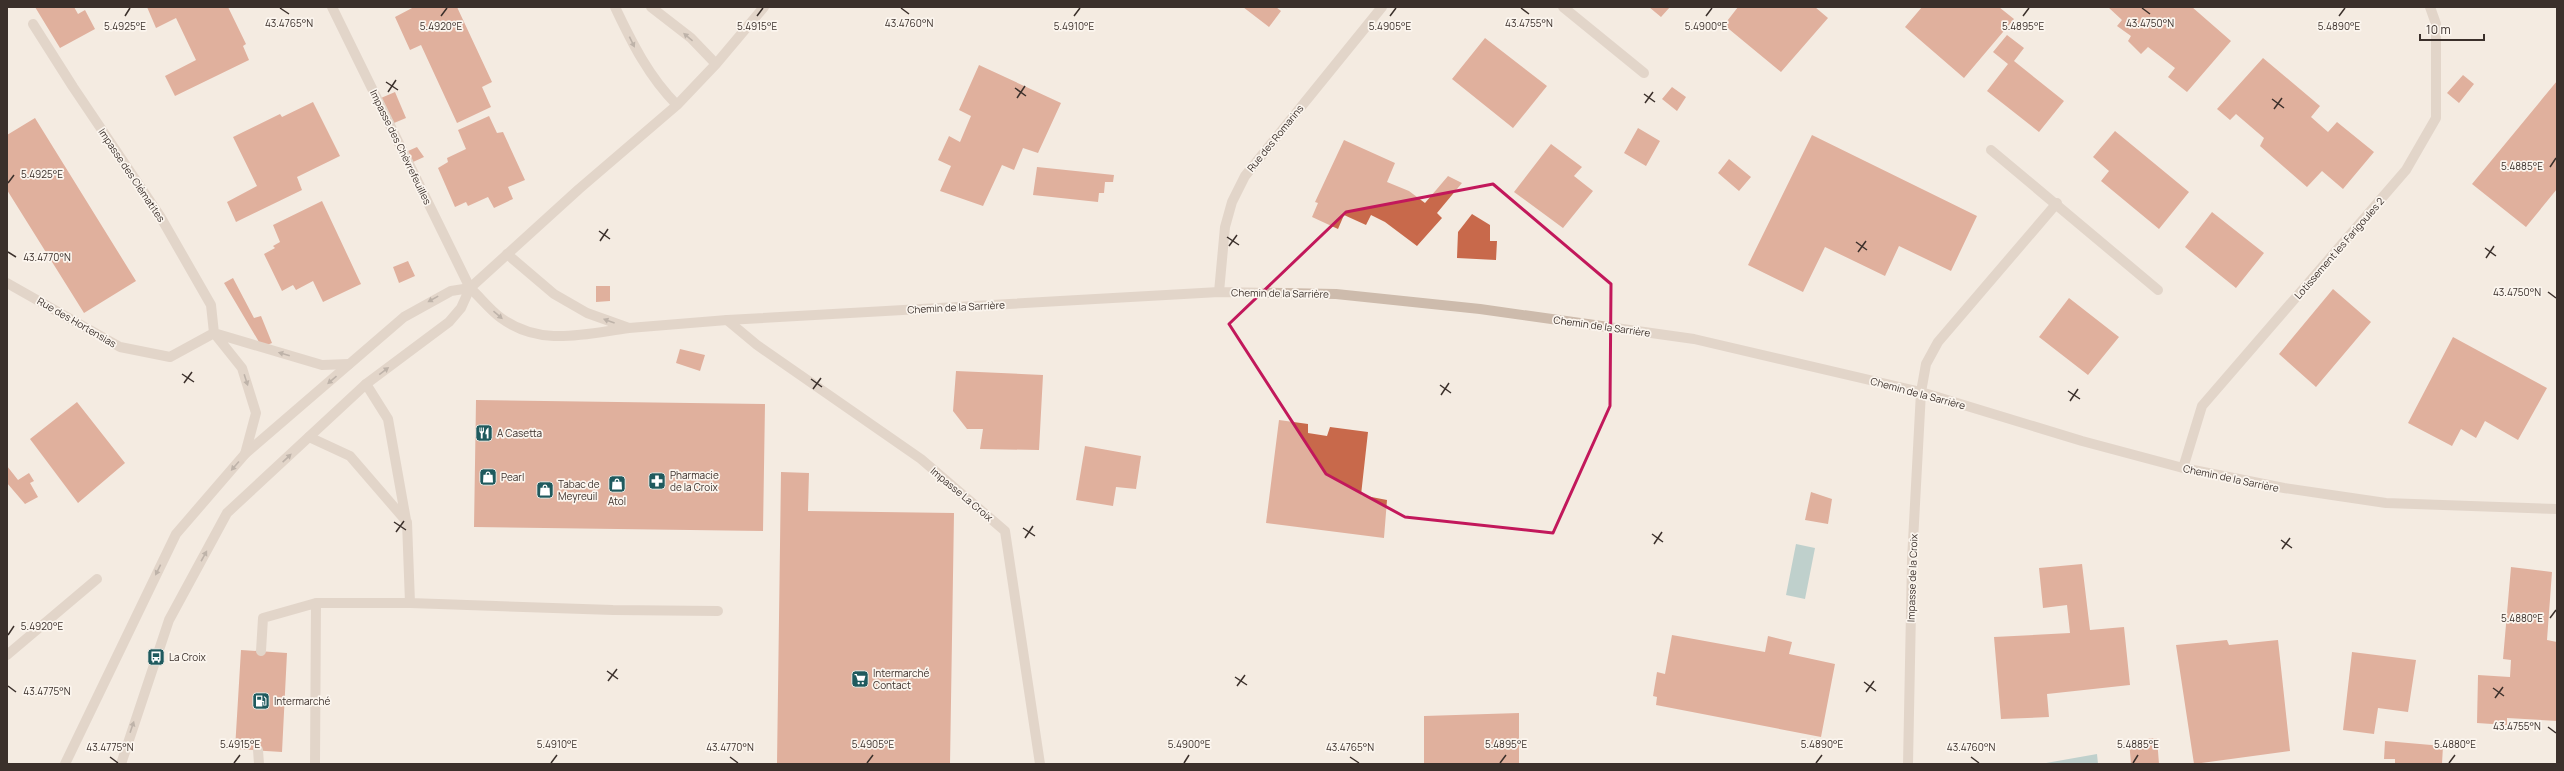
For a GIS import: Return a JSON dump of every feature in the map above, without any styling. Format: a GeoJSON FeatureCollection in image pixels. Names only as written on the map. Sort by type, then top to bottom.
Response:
{"type":"FeatureCollection","features":[{"type":"Feature","properties":{"kind":"street","name":"Impasse des Chèvrefeuilles"},"geometry":{"type":"LineString","coordinates":[[332,7],[470,288],[500,318],[520,329],[542,336],[564,337],[629,328]]}},
{"type":"Feature","properties":{"kind":"street"},"geometry":{"type":"LineString","coordinates":[[615,7],[640,59],[676,106]]}},
{"type":"Feature","properties":{"kind":"street"},"geometry":{"type":"LineString","coordinates":[[651,7],[691,38],[716,64]]}},
{"type":"Feature","properties":{"kind":"street"},"geometry":{"type":"LineString","coordinates":[[121,764],[169,620],[227,513],[366,384],[449,322],[461,308],[470,288],[676,106],[716,64],[764,7]]}},
{"type":"Feature","properties":{"kind":"street","name":"Rue des Romarins"},"geometry":{"type":"LineString","coordinates":[[1219,292],[1225,227],[1232,202],[1245,176],[1382,7]]}},
{"type":"Feature","properties":{"kind":"street"},"geometry":{"type":"LineString","coordinates":[[1563,7],[1644,73]]}},
{"type":"Feature","properties":{"kind":"street","name":"Lotissement les Farigoules 2"},"geometry":{"type":"LineString","coordinates":[[2183,468],[2202,406],[2406,170],[2436,118],[2436,24],[2430,7]]}},
{"type":"Feature","properties":{"kind":"street","name":"Impasse des Clématites"},"geometry":{"type":"LineString","coordinates":[[33,24],[73,87],[160,216],[211,305],[214,333]]}},
{"type":"Feature","properties":{"kind":"street"},"geometry":{"type":"LineString","coordinates":[[1992,150],[2057,203],[2158,290]]}},
{"type":"Feature","properties":{"kind":"street","name":"Impasse de la Croix"},"geometry":{"type":"LineString","coordinates":[[1908,764],[1912,560],[1921,392],[1926,364],[1938,342],[2057,203]]}},
{"type":"Feature","properties":{"kind":"street"},"geometry":{"type":"LineString","coordinates":[[507,254],[554,294],[587,313],[629,328]]}},
{"type":"Feature","properties":{"kind":"street","name":"Rue des Hortensias"},"geometry":{"type":"LineString","coordinates":[[7,283],[120,347],[170,357],[214,333]]}},
{"type":"Feature","properties":{"kind":"street"},"geometry":{"type":"LineString","coordinates":[[65,764],[176,534],[245,454],[404,317],[451,291],[470,288]]}},
{"type":"Feature","properties":{"kind":"street","name":"Chemin de la Sarrière"},"geometry":{"type":"LineString","coordinates":[[629,328],[727,320],[1219,292],[1336,294],[1480,309],[1679,337],[1921,392],[2082,441],[2183,468],[2284,488],[2386,503],[2557,509]]}},
{"type":"Feature","properties":{"kind":"street","name":"Impasse La Croix"},"geometry":{"type":"LineString","coordinates":[[727,320],[757,345],[921,459],[1005,531],[1040,764]]}},
{"type":"Feature","properties":{"kind":"street"},"geometry":{"type":"LineString","coordinates":[[214,333],[322,365],[349,364]]}},
{"type":"Feature","properties":{"kind":"street"},"geometry":{"type":"LineString","coordinates":[[214,333],[242,368],[256,413],[245,454]]}},
{"type":"Feature","properties":{"kind":"street"},"geometry":{"type":"LineString","coordinates":[[366,384],[388,419],[407,522],[410,603]]}},
{"type":"Feature","properties":{"kind":"street"},"geometry":{"type":"LineString","coordinates":[[309,438],[350,456],[407,522]]}},
{"type":"Feature","properties":{"kind":"street"},"geometry":{"type":"LineString","coordinates":[[7,655],[96,579]]}},
{"type":"Feature","properties":{"kind":"street"},"geometry":{"type":"LineString","coordinates":[[314,764],[316,603]]}},
{"type":"Feature","properties":{"kind":"street"},"geometry":{"type":"LineString","coordinates":[[261,651],[263,618],[316,603],[410,603],[613,610],[718,611]]}},
{"type":"Feature","properties":{"kind":"street"},"geometry":{"type":"LineString","coordinates":[[258,750],[259,764]]}},
{"type":"Feature","properties":{"kind":"highlighted area"},"geometry":{"type":"Polygon","coordinates":[[[1493,184],[1611,284],[1610,406],[1553,533],[1405,517],[1326,474],[1229,324],[1346,212],[1493,184]]]}},
{"type":"Feature","properties":{"kind":"water"},"geometry":{"type":"Polygon","coordinates":[[[1796,544],[1815,548],[1805,599],[1786,595],[1796,544]]]}},
{"type":"Feature","properties":{"kind":"water"},"geometry":{"type":"Polygon","coordinates":[[[2097,754],[2098,764],[2046,764],[2046,763],[2097,754]]]}},
{"type":"Feature","properties":{"kind":"building"},"geometry":{"type":"Polygon","coordinates":[[[35,7],[74,7],[78,14],[85,10],[95,29],[60,48],[35,7]]]}},
{"type":"Feature","properties":{"kind":"building"},"geometry":{"type":"Polygon","coordinates":[[[147,7],[228,7],[246,44],[243,46],[249,60],[175,96],[165,76],[196,60],[176,18],[156,28],[147,7]]]}},
{"type":"Feature","properties":{"kind":"building"},"geometry":{"type":"Polygon","coordinates":[[[414,7],[457,7],[492,82],[482,87],[491,107],[457,123],[421,45],[410,50],[395,17],[414,7]]]}},
{"type":"Feature","properties":{"kind":"building"},"geometry":{"type":"Polygon","coordinates":[[[1243,7],[1276,7],[1281,11],[1269,27],[1243,7]]]}},
{"type":"Feature","properties":{"kind":"building"},"geometry":{"type":"Polygon","coordinates":[[[1649,7],[1670,7],[1661,17],[1649,7]]]}},
{"type":"Feature","properties":{"kind":"building"},"geometry":{"type":"Polygon","coordinates":[[[1738,7],[1815,7],[1828,18],[1781,72],[1724,25],[1738,7]]]}},
{"type":"Feature","properties":{"kind":"building"},"geometry":{"type":"Polygon","coordinates":[[[1922,7],[1999,7],[2014,19],[1964,78],[1905,27],[1922,7]]]}},
{"type":"Feature","properties":{"kind":"building"},"geometry":{"type":"Polygon","coordinates":[[[2108,7],[2192,7],[2231,41],[2187,92],[2168,77],[2175,68],[2148,47],[2141,54],[2128,41],[2131,36],[2117,26],[2122,20],[2108,7]]]}},
{"type":"Feature","properties":{"kind":"building"},"geometry":{"type":"Polygon","coordinates":[[[2007,35],[2024,48],[2014,61],[2064,101],[2039,132],[1987,91],[2008,64],[1993,52],[2007,35]]]}},
{"type":"Feature","properties":{"kind":"building"},"geometry":{"type":"Polygon","coordinates":[[[1485,38],[1547,86],[1513,128],[1452,79],[1485,38]]]}},
{"type":"Feature","properties":{"kind":"building"},"geometry":{"type":"Polygon","coordinates":[[[2263,58],[2320,106],[2311,117],[2328,132],[2337,122],[2374,152],[2343,189],[2322,171],[2307,187],[2260,146],[2264,138],[2236,114],[2230,120],[2217,109],[2263,58]]]}},
{"type":"Feature","properties":{"kind":"building"},"geometry":{"type":"Polygon","coordinates":[[[979,65],[1061,103],[1038,153],[1023,148],[1014,170],[1002,165],[983,206],[940,191],[951,166],[938,160],[949,136],[960,142],[971,116],[959,110],[979,65]]]}},
{"type":"Feature","properties":{"kind":"building"},"geometry":{"type":"Polygon","coordinates":[[[2463,75],[2474,84],[2459,103],[2447,93],[2463,75]]]}},
{"type":"Feature","properties":{"kind":"building"},"geometry":{"type":"Polygon","coordinates":[[[2557,81],[2557,189],[2526,227],[2472,184],[2557,81]]]}},
{"type":"Feature","properties":{"kind":"building"},"geometry":{"type":"Polygon","coordinates":[[[1672,87],[1686,97],[1677,111],[1662,99],[1672,87]]]}},
{"type":"Feature","properties":{"kind":"building"},"geometry":{"type":"Polygon","coordinates":[[[395,92],[406,118],[394,123],[381,98],[395,92]]]}},
{"type":"Feature","properties":{"kind":"building"},"geometry":{"type":"Polygon","coordinates":[[[313,102],[340,156],[297,177],[302,190],[236,222],[227,202],[257,186],[233,137],[280,114],[282,117],[313,102]]]}},
{"type":"Feature","properties":{"kind":"building"},"geometry":{"type":"Polygon","coordinates":[[[489,116],[497,133],[503,132],[525,180],[508,187],[513,199],[494,208],[488,197],[468,206],[466,202],[455,207],[438,168],[448,162],[447,158],[466,149],[458,130],[489,116]]]}},
{"type":"Feature","properties":{"kind":"building"},"geometry":{"type":"Polygon","coordinates":[[[35,118],[136,281],[84,313],[7,190],[7,135],[35,118]]]}},
{"type":"Feature","properties":{"kind":"building"},"geometry":{"type":"Polygon","coordinates":[[[1638,128],[1660,141],[1646,166],[1624,153],[1638,128]]]}},
{"type":"Feature","properties":{"kind":"building"},"geometry":{"type":"Polygon","coordinates":[[[2115,131],[2189,192],[2159,229],[2101,181],[2109,171],[2093,157],[2115,131]]]}},
{"type":"Feature","properties":{"kind":"building"},"geometry":{"type":"Polygon","coordinates":[[[1812,135],[1977,216],[1951,271],[1899,246],[1885,276],[1825,247],[1803,292],[1748,265],[1812,135]]]}},
{"type":"Feature","properties":{"kind":"building"},"geometry":{"type":"Polygon","coordinates":[[[1344,140],[1395,163],[1387,182],[1409,191],[1425,203],[1448,176],[1462,183],[1437,213],[1442,218],[1417,246],[1385,222],[1371,215],[1366,225],[1344,215],[1338,229],[1312,217],[1318,203],[1315,202],[1344,140]]]}},
{"type":"Feature","properties":{"kind":"building"},"geometry":{"type":"Polygon","coordinates":[[[1551,144],[1582,167],[1574,176],[1593,191],[1563,228],[1514,192],[1551,144]]]}},
{"type":"Feature","properties":{"kind":"building"},"geometry":{"type":"Polygon","coordinates":[[[417,147],[424,157],[413,162],[408,151],[417,147]]]}},
{"type":"Feature","properties":{"kind":"building"},"geometry":{"type":"Polygon","coordinates":[[[1729,159],[1751,177],[1739,191],[1718,173],[1729,159]]]}},
{"type":"Feature","properties":{"kind":"building"},"geometry":{"type":"Polygon","coordinates":[[[1037,167],[1114,175],[1113,182],[1105,182],[1104,193],[1099,193],[1098,202],[1033,195],[1037,167]]]}},
{"type":"Feature","properties":{"kind":"building"},"geometry":{"type":"Polygon","coordinates":[[[322,201],[361,284],[323,302],[313,281],[296,290],[293,285],[282,291],[264,254],[275,248],[273,246],[280,242],[273,225],[322,201]]]}},
{"type":"Feature","properties":{"kind":"building"},"geometry":{"type":"Polygon","coordinates":[[[2212,212],[2264,253],[2236,288],[2185,247],[2212,212]]]}},
{"type":"Feature","properties":{"kind":"building"},"geometry":{"type":"Polygon","coordinates":[[[1472,214],[1490,225],[1490,241],[1497,241],[1496,260],[1457,258],[1458,232],[1472,214]]]}},
{"type":"Feature","properties":{"kind":"building"},"geometry":{"type":"Polygon","coordinates":[[[408,261],[415,276],[399,283],[393,267],[408,261]]]}},
{"type":"Feature","properties":{"kind":"building"},"geometry":{"type":"Polygon","coordinates":[[[233,278],[254,318],[261,316],[272,343],[262,347],[224,283],[233,278]]]}},
{"type":"Feature","properties":{"kind":"building"},"geometry":{"type":"Polygon","coordinates":[[[596,286],[610,286],[610,301],[596,302],[596,286]]]}},
{"type":"Feature","properties":{"kind":"building"},"geometry":{"type":"Polygon","coordinates":[[[2333,289],[2371,322],[2316,387],[2279,354],[2333,289]]]}},
{"type":"Feature","properties":{"kind":"building"},"geometry":{"type":"Polygon","coordinates":[[[2069,298],[2119,337],[2088,375],[2039,337],[2069,298]]]}},
{"type":"Feature","properties":{"kind":"building"},"geometry":{"type":"Polygon","coordinates":[[[2453,337],[2547,388],[2518,440],[2485,421],[2476,438],[2461,429],[2452,446],[2408,423],[2453,337]]]}},
{"type":"Feature","properties":{"kind":"building"},"geometry":{"type":"Polygon","coordinates":[[[680,349],[705,355],[700,371],[676,363],[680,349]]]}},
{"type":"Feature","properties":{"kind":"building"},"geometry":{"type":"Polygon","coordinates":[[[956,371],[1043,375],[1039,450],[980,449],[983,429],[967,429],[953,411],[956,371]]]}},
{"type":"Feature","properties":{"kind":"building"},"geometry":{"type":"Polygon","coordinates":[[[476,400],[765,404],[763,531],[474,527],[476,400]]]}},
{"type":"Feature","properties":{"kind":"building"},"geometry":{"type":"Polygon","coordinates":[[[77,402],[125,463],[78,503],[30,439],[77,402]]]}},
{"type":"Feature","properties":{"kind":"building"},"geometry":{"type":"Polygon","coordinates":[[[1279,420],[1308,424],[1308,433],[1327,436],[1330,427],[1368,432],[1361,495],[1387,500],[1384,538],[1266,523],[1279,420]]]}},
{"type":"Feature","properties":{"kind":"building"},"geometry":{"type":"Polygon","coordinates":[[[1085,446],[1141,456],[1136,489],[1116,487],[1113,506],[1076,500],[1085,446]]]}},
{"type":"Feature","properties":{"kind":"building"},"geometry":{"type":"Polygon","coordinates":[[[7,466],[18,480],[29,473],[34,481],[30,483],[38,497],[25,504],[7,483],[7,466]]]}},
{"type":"Feature","properties":{"kind":"building"},"geometry":{"type":"Polygon","coordinates":[[[781,472],[809,473],[808,511],[954,513],[950,764],[777,764],[781,472]]]}},
{"type":"Feature","properties":{"kind":"building"},"geometry":{"type":"Polygon","coordinates":[[[1811,492],[1832,499],[1828,524],[1805,520],[1811,492]]]}},
{"type":"Feature","properties":{"kind":"building"},"geometry":{"type":"Polygon","coordinates":[[[2082,564],[2090,630],[2124,627],[2130,685],[2047,694],[2049,717],[2001,719],[1994,637],[2070,633],[2067,605],[2043,608],[2039,568],[2082,564]]]}},
{"type":"Feature","properties":{"kind":"building"},"geometry":{"type":"Polygon","coordinates":[[[2511,567],[2552,572],[2547,640],[2557,642],[2557,721],[2507,718],[2507,725],[2477,723],[2478,675],[2510,677],[2511,660],[2503,659],[2511,567]]]}},
{"type":"Feature","properties":{"kind":"building"},"geometry":{"type":"Polygon","coordinates":[[[1672,635],[1765,652],[1768,636],[1792,642],[1789,654],[1835,664],[1821,737],[1656,705],[1657,697],[1653,696],[1657,672],[1665,674],[1672,635]]]}},
{"type":"Feature","properties":{"kind":"building"},"geometry":{"type":"Polygon","coordinates":[[[2227,640],[2229,645],[2278,640],[2290,751],[2194,764],[2176,645],[2227,640]]]}},
{"type":"Feature","properties":{"kind":"building"},"geometry":{"type":"Polygon","coordinates":[[[241,650],[287,653],[282,752],[235,749],[241,650]]]}},
{"type":"Feature","properties":{"kind":"building"},"geometry":{"type":"Polygon","coordinates":[[[2352,652],[2416,660],[2408,712],[2378,708],[2374,734],[2343,730],[2352,652]]]}},
{"type":"Feature","properties":{"kind":"building"},"geometry":{"type":"Polygon","coordinates":[[[1519,713],[1519,764],[1424,764],[1424,716],[1519,713]]]}},
{"type":"Feature","properties":{"kind":"building"},"geometry":{"type":"Polygon","coordinates":[[[2157,738],[2159,764],[2131,764],[2129,740],[2157,738]]]}},
{"type":"Feature","properties":{"kind":"building"},"geometry":{"type":"Polygon","coordinates":[[[2385,741],[2443,746],[2442,764],[2395,764],[2395,759],[2384,759],[2385,741]]]}},
{"type":"Feature","properties":{"kind":"place","name":"A Casetta"},"geometry":{"type":"Point","coordinates":[484,433]}},
{"type":"Feature","properties":{"kind":"place","name":"Pearl"},"geometry":{"type":"Point","coordinates":[488,477]}},
{"type":"Feature","properties":{"kind":"place","name":"Pharmacie de la Croix"},"geometry":{"type":"Point","coordinates":[657,481]}},
{"type":"Feature","properties":{"kind":"place","name":"Atol"},"geometry":{"type":"Point","coordinates":[617,484]}},
{"type":"Feature","properties":{"kind":"place","name":"Tabac de Meyreuil"},"geometry":{"type":"Point","coordinates":[545,490]}},
{"type":"Feature","properties":{"kind":"place","name":"La Croix"},"geometry":{"type":"Point","coordinates":[156,657]}},
{"type":"Feature","properties":{"kind":"place","name":"Intermarché Contact"},"geometry":{"type":"Point","coordinates":[860,679]}},
{"type":"Feature","properties":{"kind":"place","name":"Intermarché"},"geometry":{"type":"Point","coordinates":[261,701]}}]}
